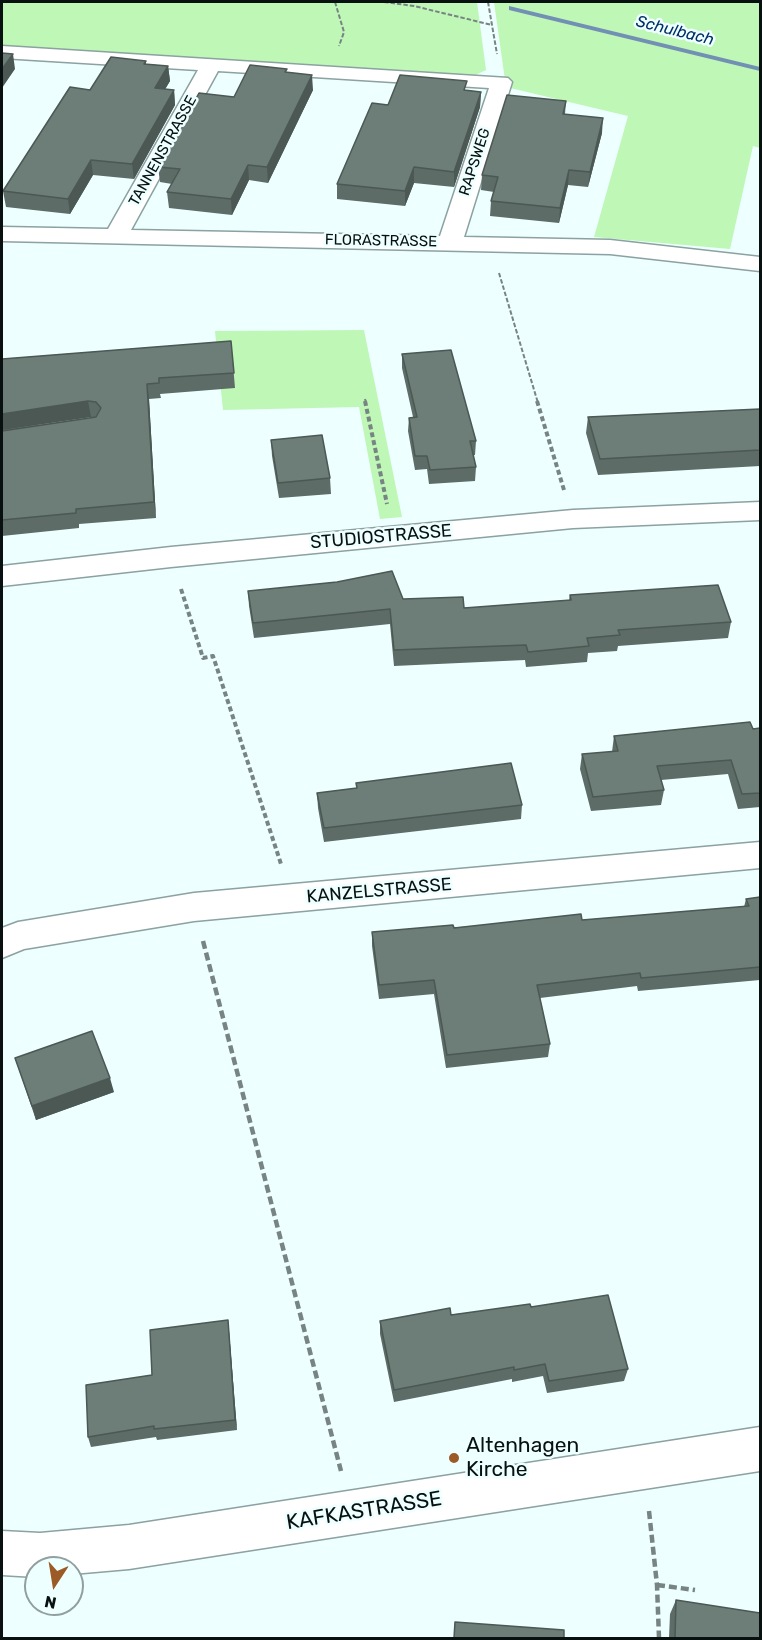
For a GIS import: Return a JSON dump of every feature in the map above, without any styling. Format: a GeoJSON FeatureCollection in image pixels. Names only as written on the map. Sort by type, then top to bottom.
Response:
{"type":"FeatureCollection","features":[{"type":"Feature","properties":{"kind":"street"},"geometry":{"type":"LineString","coordinates":[[2,52],[501,82]]}},
{"type":"Feature","properties":{"kind":"street","name":"TANNENSTRASSE"},"geometry":{"type":"LineString","coordinates":[[116,236],[211,65]]}},
{"type":"Feature","properties":{"kind":"street","name":"RAPSWEG"},"geometry":{"type":"LineString","coordinates":[[450,242],[501,82]]}},
{"type":"Feature","properties":{"kind":"street","name":"FLORASTRASSE"},"geometry":{"type":"LineString","coordinates":[[2,234],[490,243],[641,249],[760,264]]}},
{"type":"Feature","properties":{"kind":"street","name":"STUDIOSTRASSE"},"geometry":{"type":"LineString","coordinates":[[2,576],[171,557],[573,519],[760,511]]}},
{"type":"Feature","properties":{"kind":"street","name":"KANZELSTRASSE"},"geometry":{"type":"LineString","coordinates":[[2,944],[18,936],[194,907],[760,855]]}},
{"type":"Feature","properties":{"kind":"street","name":"KAFKASTRASSE"},"geometry":{"type":"LineString","coordinates":[[2,1553],[40,1555],[129,1547],[760,1449]]}},
{"type":"Feature","properties":{"kind":"path"},"geometry":{"type":"LineString","coordinates":[[331,72],[344,32],[335,2]]}},
{"type":"Feature","properties":{"kind":"path"},"geometry":{"type":"LineString","coordinates":[[384,2],[414,6],[492,25]]}},
{"type":"Feature","properties":{"kind":"path"},"geometry":{"type":"LineString","coordinates":[[488,2],[501,82]]}},
{"type":"Feature","properties":{"kind":"path"},"geometry":{"type":"LineString","coordinates":[[719,2],[738,2]]}},
{"type":"Feature","properties":{"kind":"path"},"geometry":{"type":"LineString","coordinates":[[490,243],[573,519]]}},
{"type":"Feature","properties":{"kind":"path"},"geometry":{"type":"LineString","coordinates":[[365,399],[394,536]]}},
{"type":"Feature","properties":{"kind":"path"},"geometry":{"type":"LineString","coordinates":[[171,557],[203,658],[213,656],[292,898]]}},
{"type":"Feature","properties":{"kind":"path"},"geometry":{"type":"LineString","coordinates":[[194,907],[351,1512]]}},
{"type":"Feature","properties":{"kind":"path"},"geometry":{"type":"LineString","coordinates":[[641,1468],[652,1526],[659,1638]]}},
{"type":"Feature","properties":{"kind":"path"},"geometry":{"type":"LineString","coordinates":[[657,1585],[695,1590]]}},
{"type":"Feature","properties":{"kind":"green space"},"geometry":{"type":"Polygon","coordinates":[[[2,2],[477,2],[486,70],[471,77],[2,49],[2,2]]]}},
{"type":"Feature","properties":{"kind":"green space"},"geometry":{"type":"Polygon","coordinates":[[[494,2],[760,2],[760,148],[753,146],[730,249],[594,237],[628,116],[506,87],[494,2]]]}},
{"type":"Feature","properties":{"kind":"green space"},"geometry":{"type":"Polygon","coordinates":[[[364,330],[402,517],[380,519],[359,407],[223,410],[215,331],[364,330]]]}},
{"type":"Feature","properties":{"kind":"building"},"geometry":{"type":"Polygon","coordinates":[[[2,53],[13,54],[2,69],[2,53]]]}},
{"type":"Feature","properties":{"kind":"building"},"geometry":{"type":"Polygon","coordinates":[[[111,57],[168,66],[155,88],[174,90],[132,164],[91,160],[68,199],[3,191],[70,87],[90,90],[111,57]]]}},
{"type":"Feature","properties":{"kind":"building"},"geometry":{"type":"Polygon","coordinates":[[[250,65],[287,69],[285,72],[312,75],[267,167],[248,165],[231,199],[167,192],[180,169],[158,167],[199,93],[234,97],[250,65]]]}},
{"type":"Feature","properties":{"kind":"building"},"geometry":{"type":"Polygon","coordinates":[[[400,75],[467,81],[464,90],[481,92],[454,172],[414,167],[405,191],[337,184],[372,103],[388,105],[400,75]]]}},
{"type":"Feature","properties":{"kind":"building"},"geometry":{"type":"Polygon","coordinates":[[[507,95],[566,101],[563,114],[603,118],[590,172],[569,170],[560,208],[491,201],[498,177],[482,175],[507,95]]]}},
{"type":"Feature","properties":{"kind":"building"},"geometry":{"type":"Polygon","coordinates":[[[231,341],[234,373],[159,378],[159,383],[147,384],[154,502],[76,509],[76,513],[2,520],[2,431],[96,417],[101,408],[96,402],[88,401],[2,414],[2,359],[231,341]]]}},
{"type":"Feature","properties":{"kind":"building"},"geometry":{"type":"Polygon","coordinates":[[[451,350],[476,441],[470,441],[476,467],[430,470],[427,456],[415,456],[409,418],[417,417],[402,354],[451,350]]]}},
{"type":"Feature","properties":{"kind":"building"},"geometry":{"type":"Polygon","coordinates":[[[760,409],[760,450],[600,459],[588,417],[760,409]]]}},
{"type":"Feature","properties":{"kind":"building"},"geometry":{"type":"Polygon","coordinates":[[[322,435],[330,478],[278,483],[271,440],[322,435]]]}},
{"type":"Feature","properties":{"kind":"building"},"geometry":{"type":"Polygon","coordinates":[[[392,571],[403,599],[463,597],[464,608],[571,600],[570,595],[718,585],[731,622],[618,630],[620,635],[587,638],[589,646],[528,652],[526,645],[394,650],[390,609],[253,623],[248,591],[337,582],[392,571]]]}},
{"type":"Feature","properties":{"kind":"building"},"geometry":{"type":"Polygon","coordinates":[[[750,722],[753,729],[760,728],[760,793],[742,794],[731,760],[657,766],[664,790],[593,797],[582,754],[618,751],[614,736],[750,722]]]}},
{"type":"Feature","properties":{"kind":"building"},"geometry":{"type":"Polygon","coordinates":[[[511,763],[522,805],[324,828],[317,793],[357,788],[356,783],[511,763]]]}},
{"type":"Feature","properties":{"kind":"building"},"geometry":{"type":"Polygon","coordinates":[[[760,897],[760,967],[641,978],[640,973],[537,985],[550,1044],[447,1055],[434,980],[379,985],[372,932],[453,925],[454,928],[581,914],[582,920],[749,906],[746,899],[760,897]]]}},
{"type":"Feature","properties":{"kind":"building"},"geometry":{"type":"Polygon","coordinates":[[[92,1031],[110,1078],[32,1106],[15,1058],[92,1031]]]}},
{"type":"Feature","properties":{"kind":"building"},"geometry":{"type":"Polygon","coordinates":[[[608,1295],[628,1369],[549,1381],[545,1364],[514,1370],[514,1367],[394,1390],[380,1321],[450,1308],[451,1315],[530,1304],[531,1307],[608,1295]]]}},
{"type":"Feature","properties":{"kind":"building"},"geometry":{"type":"Polygon","coordinates":[[[228,1320],[235,1420],[154,1429],[154,1426],[88,1437],[86,1385],[152,1375],[150,1330],[228,1320]]]}},
{"type":"Feature","properties":{"kind":"building"},"geometry":{"type":"Polygon","coordinates":[[[676,1600],[760,1613],[760,1638],[675,1638],[676,1600]]]}},
{"type":"Feature","properties":{"kind":"building"},"geometry":{"type":"Polygon","coordinates":[[[455,1622],[564,1630],[564,1638],[454,1638],[455,1622]]]}},
{"type":"Feature","properties":{"kind":"waterway","name":"Schulbach"},"geometry":{"type":"LineString","coordinates":[[512,8],[760,69]]}},
{"type":"Feature","properties":{"kind":"place","name":"Altenhagen Kirche"},"geometry":{"type":"Point","coordinates":[454,1458]}}]}
